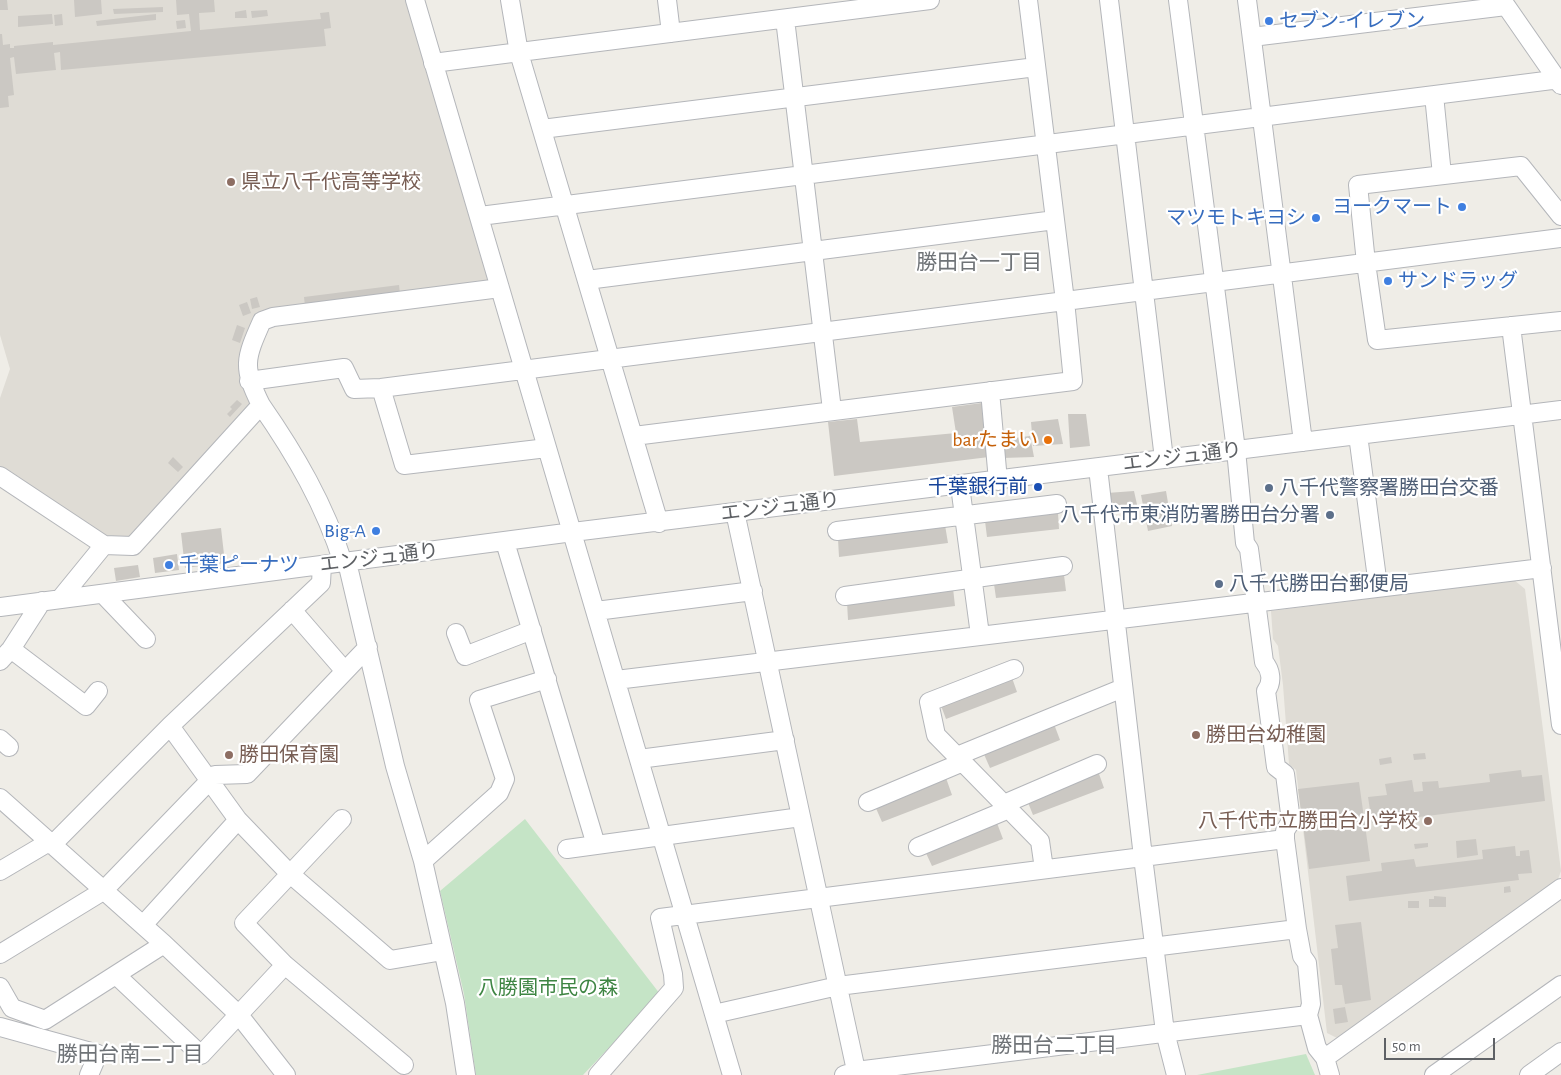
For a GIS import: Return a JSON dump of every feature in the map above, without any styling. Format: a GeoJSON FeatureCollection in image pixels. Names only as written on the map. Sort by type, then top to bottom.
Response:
{"type":"FeatureCollection","features":[{"type":"Feature","properties":{"kind":"street"},"geometry":{"type":"LineString","coordinates":[[415,0],[732,1075]]}},
{"type":"Feature","properties":{"kind":"street"},"geometry":{"type":"LineString","coordinates":[[510,0],[519,53],[566,205],[658,522]]}},
{"type":"Feature","properties":{"kind":"street"},"geometry":{"type":"LineString","coordinates":[[667,0],[671,33]]}},
{"type":"Feature","properties":{"kind":"street"},"geometry":{"type":"LineString","coordinates":[[434,63],[930,0]]}},
{"type":"Feature","properties":{"kind":"street"},"geometry":{"type":"LineString","coordinates":[[634,436],[1073,381],[1028,0]]}},
{"type":"Feature","properties":{"kind":"street"},"geometry":{"type":"LineString","coordinates":[[1109,0],[1164,459]]}},
{"type":"Feature","properties":{"kind":"street"},"geometry":{"type":"LineString","coordinates":[[1178,0],[1236,450],[1244,535],[1249,549],[1264,662],[1269,668],[1271,685],[1266,691],[1276,767],[1285,774],[1291,821],[1285,831],[1297,929],[1302,956],[1307,963],[1311,1004],[1308,1015],[1317,1048],[1325,1058],[1330,1075]]}},
{"type":"Feature","properties":{"kind":"street"},"geometry":{"type":"LineString","coordinates":[[1248,0],[1303,442]]}},
{"type":"Feature","properties":{"kind":"street"},"geometry":{"type":"LineString","coordinates":[[480,216],[1434,95],[1560,81],[1504,3],[1252,37]]}},
{"type":"Feature","properties":{"kind":"street"},"geometry":{"type":"LineString","coordinates":[[785,19],[832,410]]}},
{"type":"Feature","properties":{"kind":"street"},"geometry":{"type":"LineString","coordinates":[[542,129],[1036,67]]}},
{"type":"Feature","properties":{"kind":"street"},"geometry":{"type":"LineString","coordinates":[[1434,95],[1442,175]]}},
{"type":"Feature","properties":{"kind":"street"},"geometry":{"type":"LineString","coordinates":[[1561,216],[1521,166],[1358,185],[1366,263],[1377,340],[1561,321]]}},
{"type":"Feature","properties":{"kind":"street"},"geometry":{"type":"LineString","coordinates":[[587,280],[1055,220]]}},
{"type":"Feature","properties":{"kind":"street"},"geometry":{"type":"LineString","coordinates":[[249,381],[344,368],[354,389],[381,388],[1561,238]]}},
{"type":"Feature","properties":{"kind":"street"},"geometry":{"type":"LineString","coordinates":[[466,1075],[455,1003],[423,862],[395,766],[368,647],[345,562],[335,536],[303,470],[260,404],[246,372],[247,358],[262,321],[273,317],[500,288]]}},
{"type":"Feature","properties":{"kind":"street"},"geometry":{"type":"LineString","coordinates":[[1511,326],[1542,568],[1554,607],[1561,725]]}},
{"type":"Feature","properties":{"kind":"street"},"geometry":{"type":"LineString","coordinates":[[381,388],[404,464],[547,448]]}},
{"type":"Feature","properties":{"kind":"street"},"geometry":{"type":"LineString","coordinates":[[990,391],[998,481]]}},
{"type":"Feature","properties":{"kind":"street"},"geometry":{"type":"LineString","coordinates":[[0,476],[104,545],[133,546],[260,404]]}},
{"type":"Feature","properties":{"kind":"street","name":"エンジュ通り"},"geometry":{"type":"LineString","coordinates":[[0,607],[573,532],[960,486],[1561,410]]}},
{"type":"Feature","properties":{"kind":"street"},"geometry":{"type":"LineString","coordinates":[[1358,435],[1378,586]]}},
{"type":"Feature","properties":{"kind":"street"},"geometry":{"type":"LineString","coordinates":[[1098,468],[1142,857],[1166,1032],[1176,1075]]}},
{"type":"Feature","properties":{"kind":"street"},"geometry":{"type":"LineString","coordinates":[[960,486],[980,635]]}},
{"type":"Feature","properties":{"kind":"street"},"geometry":{"type":"LineString","coordinates":[[837,531],[1057,504]]}},
{"type":"Feature","properties":{"kind":"street"},"geometry":{"type":"LineString","coordinates":[[735,512],[838,986],[852,1074],[1308,1015]]}},
{"type":"Feature","properties":{"kind":"street"},"geometry":{"type":"LineString","coordinates":[[505,542],[596,845]]}},
{"type":"Feature","properties":{"kind":"street"},"geometry":{"type":"LineString","coordinates":[[60,599],[104,545]]}},
{"type":"Feature","properties":{"kind":"street"},"geometry":{"type":"LineString","coordinates":[[0,871],[51,844],[170,726],[321,583],[322,565]]}},
{"type":"Feature","properties":{"kind":"street"},"geometry":{"type":"LineString","coordinates":[[845,596],[1063,566]]}},
{"type":"Feature","properties":{"kind":"street"},"geometry":{"type":"LineString","coordinates":[[616,680],[1378,586],[1542,568]]}},
{"type":"Feature","properties":{"kind":"street"},"geometry":{"type":"LineString","coordinates":[[596,611],[753,591]]}},
{"type":"Feature","properties":{"kind":"street"},"geometry":{"type":"LineString","coordinates":[[103,594],[146,639]]}},
{"type":"Feature","properties":{"kind":"street"},"geometry":{"type":"LineString","coordinates":[[42,601],[6,655],[86,706],[98,691]]}},
{"type":"Feature","properties":{"kind":"street"},"geometry":{"type":"LineString","coordinates":[[292,610],[344,670]]}},
{"type":"Feature","properties":{"kind":"street"},"geometry":{"type":"LineString","coordinates":[[456,633],[465,656],[532,630]]}},
{"type":"Feature","properties":{"kind":"street"},"geometry":{"type":"LineString","coordinates":[[0,954],[104,891],[208,780],[215,775],[247,774],[344,670],[368,647]]}},
{"type":"Feature","properties":{"kind":"street"},"geometry":{"type":"LineString","coordinates":[[1014,669],[928,702],[936,735],[1040,841],[1044,869]]}},
{"type":"Feature","properties":{"kind":"street"},"geometry":{"type":"LineString","coordinates":[[423,862],[499,793],[505,779],[479,700],[547,679]]}},
{"type":"Feature","properties":{"kind":"street"},"geometry":{"type":"LineString","coordinates":[[868,802],[960,759],[1123,688]]}},
{"type":"Feature","properties":{"kind":"street"},"geometry":{"type":"LineString","coordinates":[[170,726],[238,820],[289,873],[390,960],[443,951]]}},
{"type":"Feature","properties":{"kind":"street"},"geometry":{"type":"LineString","coordinates":[[639,759],[785,740]]}},
{"type":"Feature","properties":{"kind":"street"},"geometry":{"type":"LineString","coordinates":[[918,847],[1098,764]]}},
{"type":"Feature","properties":{"kind":"street"},"geometry":{"type":"LineString","coordinates":[[0,798],[164,944],[239,1015],[286,1075]]}},
{"type":"Feature","properties":{"kind":"street"},"geometry":{"type":"LineString","coordinates":[[567,849],[801,816]]}},
{"type":"Feature","properties":{"kind":"street"},"geometry":{"type":"LineString","coordinates":[[342,819],[289,873],[244,923],[286,965],[404,1065]]}},
{"type":"Feature","properties":{"kind":"street"},"geometry":{"type":"LineString","coordinates":[[142,925],[238,820]]}},
{"type":"Feature","properties":{"kind":"street"},"geometry":{"type":"LineString","coordinates":[[598,1075],[674,988],[673,974],[660,918],[1286,839]]}},
{"type":"Feature","properties":{"kind":"street"},"geometry":{"type":"LineString","coordinates":[[1325,1058],[1561,888]]}},
{"type":"Feature","properties":{"kind":"street"},"geometry":{"type":"LineString","coordinates":[[714,1014],[838,986],[1297,929]]}},
{"type":"Feature","properties":{"kind":"street"},"geometry":{"type":"LineString","coordinates":[[0,987],[12,1008],[45,1020],[164,944]]}},
{"type":"Feature","properties":{"kind":"street"},"geometry":{"type":"LineString","coordinates":[[116,975],[200,1055],[286,965]]}},
{"type":"Feature","properties":{"kind":"street"},"geometry":{"type":"LineString","coordinates":[[1434,1075],[1561,985]]}},
{"type":"Feature","properties":{"kind":"street"},"geometry":{"type":"LineString","coordinates":[[0,1027],[98,1054],[89,1075]]}},
{"type":"Feature","properties":{"kind":"street"},"geometry":{"type":"LineString","coordinates":[[1529,1075],[1561,1052]]}},
{"type":"Feature","properties":{"kind":"shaded area","name":"県立八千代高等学校"},"geometry":{"type":"Polygon","coordinates":[[[0,0],[409,0],[491,281],[258,316],[251,400],[248,410],[131,541],[106,540],[0,468],[0,398],[10,369],[0,335],[0,0]]]}},
{"type":"Feature","properties":{"kind":"shaded area","name":"八千代市立勝田台小学校"},"geometry":{"type":"Polygon","coordinates":[[[1514,580],[1525,589],[1561,871],[1557,882],[1339,1039],[1327,1033],[1296,770],[1289,764],[1283,685],[1278,646],[1273,639],[1271,611],[1514,580]]]}},
{"type":"Feature","properties":{"kind":"green space","name":"八勝園市民の森"},"geometry":{"type":"Polygon","coordinates":[[[525,819],[660,994],[583,1075],[476,1075],[464,994],[440,891],[525,819]]]}},
{"type":"Feature","properties":{"kind":"green space"},"geometry":{"type":"Polygon","coordinates":[[[1306,1054],[1315,1075],[1197,1075],[1306,1054]]]}},
{"type":"Feature","properties":{"kind":"building"},"geometry":{"type":"Polygon","coordinates":[[[0,0],[7,0],[8,10],[0,10],[0,0]]]}},
{"type":"Feature","properties":{"kind":"building"},"geometry":{"type":"Polygon","coordinates":[[[74,0],[101,0],[102,14],[75,17],[74,0]]]}},
{"type":"Feature","properties":{"kind":"building"},"geometry":{"type":"Polygon","coordinates":[[[176,0],[214,0],[215,12],[199,13],[200,30],[321,19],[320,13],[329,12],[331,28],[324,29],[326,46],[61,70],[60,52],[54,53],[56,70],[16,74],[14,57],[10,58],[14,95],[8,96],[9,107],[0,108],[0,34],[2,34],[3,45],[10,44],[10,48],[14,48],[14,46],[53,42],[53,45],[191,31],[189,14],[177,15],[176,0]]]}},
{"type":"Feature","properties":{"kind":"building"},"geometry":{"type":"Polygon","coordinates":[[[163,7],[163,12],[114,14],[113,9],[163,7]]]}},
{"type":"Feature","properties":{"kind":"building"},"geometry":{"type":"Polygon","coordinates":[[[246,10],[247,18],[235,18],[235,12],[246,10]]]}},
{"type":"Feature","properties":{"kind":"building"},"geometry":{"type":"Polygon","coordinates":[[[267,10],[268,16],[252,18],[251,11],[267,10]]]}},
{"type":"Feature","properties":{"kind":"building"},"geometry":{"type":"Polygon","coordinates":[[[52,14],[53,24],[18,27],[18,16],[52,14]]]}},
{"type":"Feature","properties":{"kind":"building"},"geometry":{"type":"Polygon","coordinates":[[[62,14],[63,25],[55,26],[54,15],[62,14]]]}},
{"type":"Feature","properties":{"kind":"building"},"geometry":{"type":"Polygon","coordinates":[[[156,14],[156,20],[97,26],[96,21],[156,14]]]}},
{"type":"Feature","properties":{"kind":"building"},"geometry":{"type":"Polygon","coordinates":[[[185,20],[186,28],[177,29],[176,21],[185,20]]]}},
{"type":"Feature","properties":{"kind":"building"},"geometry":{"type":"Polygon","coordinates":[[[399,285],[400,294],[305,306],[304,297],[399,285]]]}},
{"type":"Feature","properties":{"kind":"building"},"geometry":{"type":"Polygon","coordinates":[[[257,297],[260,307],[252,309],[250,299],[257,297]]]}},
{"type":"Feature","properties":{"kind":"building"},"geometry":{"type":"Polygon","coordinates":[[[247,302],[251,313],[243,316],[239,305],[247,302]]]}},
{"type":"Feature","properties":{"kind":"building"},"geometry":{"type":"Polygon","coordinates":[[[237,325],[245,328],[240,343],[232,340],[237,325]]]}},
{"type":"Feature","properties":{"kind":"building"},"geometry":{"type":"Polygon","coordinates":[[[237,400],[242,404],[230,417],[227,414],[232,409],[230,407],[237,400]]]}},
{"type":"Feature","properties":{"kind":"building"},"geometry":{"type":"Polygon","coordinates":[[[982,403],[989,457],[834,476],[828,422],[857,419],[860,442],[956,433],[952,407],[982,403]]]}},
{"type":"Feature","properties":{"kind":"building"},"geometry":{"type":"Polygon","coordinates":[[[1068,414],[1086,414],[1090,446],[1070,448],[1068,414]]]}},
{"type":"Feature","properties":{"kind":"building"},"geometry":{"type":"Polygon","coordinates":[[[1058,419],[1063,444],[1033,446],[1031,422],[1058,419]]]}},
{"type":"Feature","properties":{"kind":"building"},"geometry":{"type":"Polygon","coordinates":[[[1030,436],[1034,457],[1002,458],[999,440],[1030,436]]]}},
{"type":"Feature","properties":{"kind":"building"},"geometry":{"type":"Polygon","coordinates":[[[173,457],[183,467],[178,472],[168,463],[173,457]]]}},
{"type":"Feature","properties":{"kind":"building"},"geometry":{"type":"Polygon","coordinates":[[[1134,491],[1138,509],[1110,513],[1107,493],[1134,491]]]}},
{"type":"Feature","properties":{"kind":"building"},"geometry":{"type":"Polygon","coordinates":[[[1166,491],[1172,526],[1148,531],[1141,495],[1166,491]]]}},
{"type":"Feature","properties":{"kind":"building"},"geometry":{"type":"Polygon","coordinates":[[[1058,513],[1059,529],[987,537],[985,521],[1058,513]]]}},
{"type":"Feature","properties":{"kind":"building"},"geometry":{"type":"Polygon","coordinates":[[[945,525],[948,543],[839,557],[838,539],[945,525]]]}},
{"type":"Feature","properties":{"kind":"building"},"geometry":{"type":"Polygon","coordinates":[[[221,528],[225,563],[185,568],[181,533],[221,528]]]}},
{"type":"Feature","properties":{"kind":"building"},"geometry":{"type":"Polygon","coordinates":[[[177,554],[179,570],[155,573],[153,558],[177,554]]]}},
{"type":"Feature","properties":{"kind":"building"},"geometry":{"type":"Polygon","coordinates":[[[138,565],[140,577],[116,581],[114,568],[138,565]]]}},
{"type":"Feature","properties":{"kind":"building"},"geometry":{"type":"Polygon","coordinates":[[[1064,575],[1066,591],[996,598],[994,584],[1064,575]]]}},
{"type":"Feature","properties":{"kind":"building"},"geometry":{"type":"Polygon","coordinates":[[[953,588],[955,606],[848,620],[847,602],[953,588]]]}},
{"type":"Feature","properties":{"kind":"building"},"geometry":{"type":"Polygon","coordinates":[[[1011,675],[1017,692],[946,719],[940,703],[1011,675]]]}},
{"type":"Feature","properties":{"kind":"building"},"geometry":{"type":"Polygon","coordinates":[[[1054,724],[1060,740],[990,768],[983,752],[1054,724]]]}},
{"type":"Feature","properties":{"kind":"building"},"geometry":{"type":"Polygon","coordinates":[[[1425,753],[1426,759],[1414,760],[1413,754],[1425,753]]]}},
{"type":"Feature","properties":{"kind":"building"},"geometry":{"type":"Polygon","coordinates":[[[1391,757],[1392,763],[1380,765],[1379,759],[1391,757]]]}},
{"type":"Feature","properties":{"kind":"building"},"geometry":{"type":"Polygon","coordinates":[[[1521,770],[1522,777],[1542,775],[1545,801],[1372,823],[1368,797],[1387,795],[1385,784],[1412,780],[1414,792],[1423,791],[1422,782],[1438,781],[1439,788],[1490,782],[1489,774],[1521,770]]]}},
{"type":"Feature","properties":{"kind":"building"},"geometry":{"type":"Polygon","coordinates":[[[1098,771],[1104,788],[1033,815],[1027,800],[1098,771]]]}},
{"type":"Feature","properties":{"kind":"building"},"geometry":{"type":"Polygon","coordinates":[[[946,778],[952,795],[882,822],[875,806],[946,778]]]}},
{"type":"Feature","properties":{"kind":"building"},"geometry":{"type":"Polygon","coordinates":[[[1359,782],[1370,861],[1309,869],[1298,789],[1359,782]]]}},
{"type":"Feature","properties":{"kind":"building"},"geometry":{"type":"Polygon","coordinates":[[[997,823],[1003,839],[932,866],[925,851],[997,823]]]}},
{"type":"Feature","properties":{"kind":"building"},"geometry":{"type":"Polygon","coordinates":[[[1476,839],[1478,855],[1457,858],[1456,841],[1476,839]]]}},
{"type":"Feature","properties":{"kind":"building"},"geometry":{"type":"Polygon","coordinates":[[[1428,843],[1428,847],[1415,849],[1414,844],[1428,843]]]}},
{"type":"Feature","properties":{"kind":"building"},"geometry":{"type":"Polygon","coordinates":[[[1515,846],[1516,856],[1520,856],[1520,851],[1529,850],[1532,873],[1518,874],[1519,880],[1349,901],[1346,876],[1382,871],[1381,863],[1414,859],[1416,867],[1483,859],[1482,850],[1515,846]]]}},
{"type":"Feature","properties":{"kind":"building"},"geometry":{"type":"Polygon","coordinates":[[[1510,886],[1511,892],[1504,893],[1504,887],[1510,886]]]}},
{"type":"Feature","properties":{"kind":"building"},"geometry":{"type":"Polygon","coordinates":[[[1434,896],[1446,897],[1446,907],[1429,907],[1429,899],[1434,899],[1434,896]]]}},
{"type":"Feature","properties":{"kind":"building"},"geometry":{"type":"Polygon","coordinates":[[[1408,901],[1419,901],[1419,908],[1408,908],[1408,901]]]}},
{"type":"Feature","properties":{"kind":"building"},"geometry":{"type":"Polygon","coordinates":[[[1361,922],[1371,1000],[1345,1004],[1342,985],[1335,985],[1331,949],[1338,948],[1335,925],[1361,922]]]}},
{"type":"Feature","properties":{"kind":"building"},"geometry":{"type":"Polygon","coordinates":[[[1345,1007],[1348,1022],[1335,1024],[1333,1009],[1345,1007]]]}},
{"type":"Feature","properties":{"kind":"place","name":"セブン-イレブン"},"geometry":{"type":"Point","coordinates":[1269,21]}},
{"type":"Feature","properties":{"kind":"place","name":"県立八千代高等学校"},"geometry":{"type":"Point","coordinates":[231,182]}},
{"type":"Feature","properties":{"kind":"place","name":"ヨークマート"},"geometry":{"type":"Point","coordinates":[1462,207]}},
{"type":"Feature","properties":{"kind":"place","name":"マツモトキヨシ"},"geometry":{"type":"Point","coordinates":[1316,218]}},
{"type":"Feature","properties":{"kind":"place","name":"サンドラッグ"},"geometry":{"type":"Point","coordinates":[1388,281]}},
{"type":"Feature","properties":{"kind":"place","name":"barたまい"},"geometry":{"type":"Point","coordinates":[1048,440]}},
{"type":"Feature","properties":{"kind":"place","name":"千葉銀行前"},"geometry":{"type":"Point","coordinates":[1038,487]}},
{"type":"Feature","properties":{"kind":"place","name":"八千代警察署勝田台交番"},"geometry":{"type":"Point","coordinates":[1269,488]}},
{"type":"Feature","properties":{"kind":"place","name":"八千代市東消防署勝田台分署"},"geometry":{"type":"Point","coordinates":[1330,515]}},
{"type":"Feature","properties":{"kind":"place","name":"Big-A"},"geometry":{"type":"Point","coordinates":[376,531]}},
{"type":"Feature","properties":{"kind":"place","name":"千葉ピーナツ"},"geometry":{"type":"Point","coordinates":[169,565]}},
{"type":"Feature","properties":{"kind":"place","name":"八千代勝田台郵便局"},"geometry":{"type":"Point","coordinates":[1219,584]}},
{"type":"Feature","properties":{"kind":"place","name":"勝田台幼稚園"},"geometry":{"type":"Point","coordinates":[1196,735]}},
{"type":"Feature","properties":{"kind":"place","name":"勝田保育園"},"geometry":{"type":"Point","coordinates":[229,755]}},
{"type":"Feature","properties":{"kind":"place","name":"八千代市立勝田台小学校"},"geometry":{"type":"Point","coordinates":[1428,821]}},
{"type":"Feature","properties":{"kind":"district","name":"勝田台一丁目"},"geometry":{"type":"Point","coordinates":[979,263]}},
{"type":"Feature","properties":{"kind":"district","name":"勝田台二丁目"},"geometry":{"type":"Point","coordinates":[1054,1046]}},
{"type":"Feature","properties":{"kind":"district","name":"勝田台南二丁目"},"geometry":{"type":"Point","coordinates":[130,1055]}}]}
